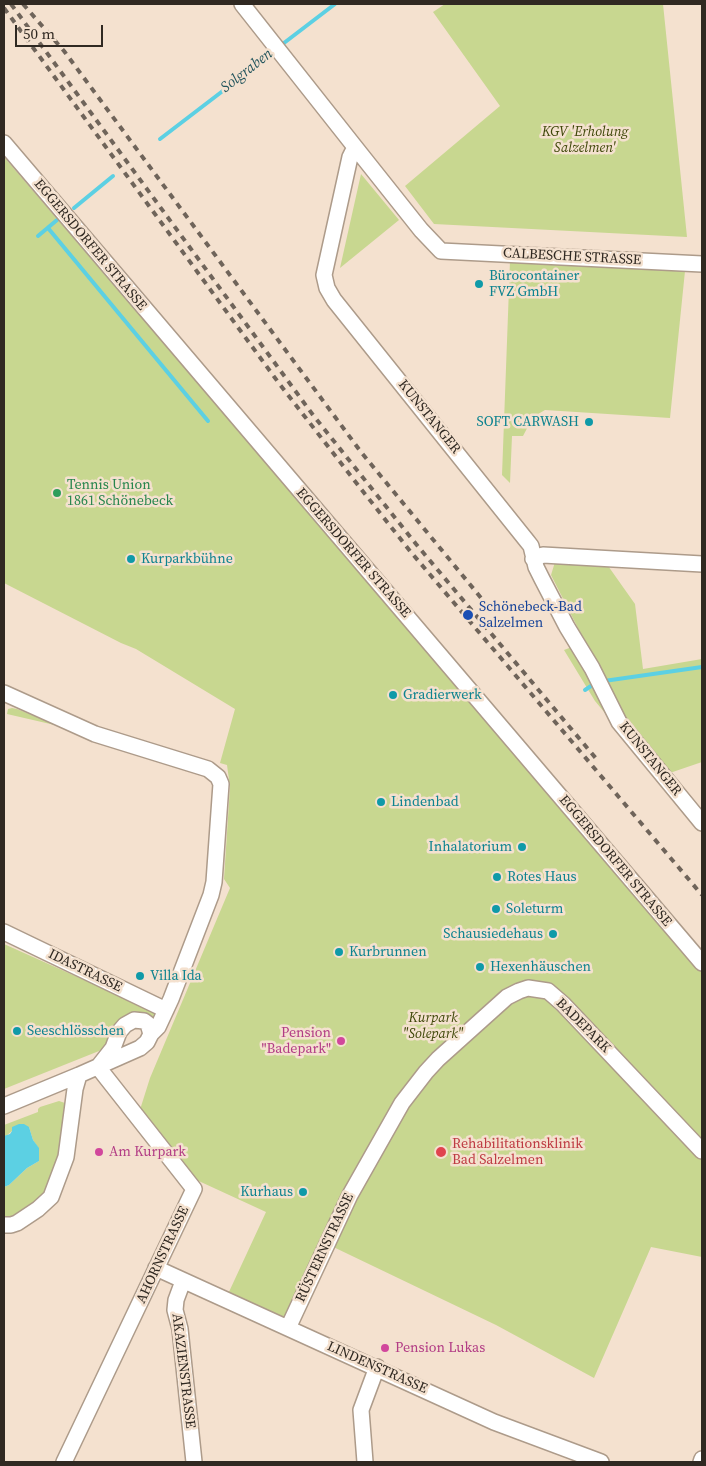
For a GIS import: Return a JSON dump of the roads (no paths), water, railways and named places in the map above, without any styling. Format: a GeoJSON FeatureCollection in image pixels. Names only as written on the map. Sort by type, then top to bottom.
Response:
{"type":"FeatureCollection","features":[{"type":"Feature","properties":{"kind":"street"},"geometry":{"type":"LineString","coordinates":[[242,4],[355,147]]}},
{"type":"Feature","properties":{"kind":"street","name":"EGGERSDORFER STRASSE"},"geometry":{"type":"LineString","coordinates":[[4,142],[702,963]]}},
{"type":"Feature","properties":{"kind":"street","name":"CALBESCHE STRASSE"},"geometry":{"type":"LineString","coordinates":[[355,147],[421,230],[441,251],[702,264]]}},
{"type":"Feature","properties":{"kind":"street","name":"KUNSTANGER"},"geometry":{"type":"LineString","coordinates":[[355,147],[350,157],[324,275],[327,288],[334,300],[531,546],[533,559],[542,579],[567,627],[592,668],[619,722],[702,823]]}},
{"type":"Feature","properties":{"kind":"street"},"geometry":{"type":"LineString","coordinates":[[533,559],[542,555],[702,564]]}},
{"type":"Feature","properties":{"kind":"street"},"geometry":{"type":"LineString","coordinates":[[4,693],[95,734],[208,769],[218,777],[221,784],[211,896],[158,1027],[140,1048],[4,1106]]}},
{"type":"Feature","properties":{"kind":"street","name":"IDASTRASSE"},"geometry":{"type":"LineString","coordinates":[[4,932],[166,1010]]}},
{"type":"Feature","properties":{"kind":"street","name":"BADEPARK"},"geometry":{"type":"LineString","coordinates":[[364,1169],[402,1103],[426,1072],[507,998],[528,988],[548,991],[564,1004],[702,1151]]}},
{"type":"Feature","properties":{"kind":"street"},"geometry":{"type":"LineString","coordinates":[[98,1067],[113,1048],[119,1032],[130,1022],[134,1020],[144,1021],[151,1034]]}},
{"type":"Feature","properties":{"kind":"street","name":"AHORNSTRASSE"},"geometry":{"type":"LineString","coordinates":[[64,1462],[194,1189],[98,1067]]}},
{"type":"Feature","properties":{"kind":"street"},"geometry":{"type":"LineString","coordinates":[[4,1225],[17,1223],[38,1209],[51,1197],[66,1157],[75,1089],[79,1075]]}},
{"type":"Feature","properties":{"kind":"street","name":"RÜSTERNSTRASSE"},"geometry":{"type":"LineString","coordinates":[[288,1328],[335,1225],[364,1169]]}},
{"type":"Feature","properties":{"kind":"street","name":"LINDENSTRASSE"},"geometry":{"type":"LineString","coordinates":[[156,1268],[494,1422],[601,1462]]}},
{"type":"Feature","properties":{"kind":"street","name":"AKAZIENSTRASSE"},"geometry":{"type":"LineString","coordinates":[[183,1281],[176,1300],[175,1310],[180,1329],[194,1462]]}},
{"type":"Feature","properties":{"kind":"street"},"geometry":{"type":"LineString","coordinates":[[365,1462],[361,1410],[377,1368]]}},
{"type":"Feature","properties":{"kind":"water"},"geometry":{"type":"Polygon","coordinates":[[[19,1124],[29,1127],[33,1140],[39,1148],[39,1161],[27,1168],[9,1185],[4,1187],[4,1136],[10,1134],[12,1127],[19,1124]]]}},
{"type":"Feature","properties":{"kind":"waterway","name":"Solgraben"},"geometry":{"type":"LineString","coordinates":[[280,46],[335,4]]}},
{"type":"Feature","properties":{"kind":"waterway","name":"Solgraben"},"geometry":{"type":"LineString","coordinates":[[160,139],[275,51]]}},
{"type":"Feature","properties":{"kind":"waterway","name":"Solgraben"},"geometry":{"type":"LineString","coordinates":[[74,208],[113,176]]}},
{"type":"Feature","properties":{"kind":"waterway","name":"Solgraben"},"geometry":{"type":"LineString","coordinates":[[38,236],[57,220]]}},
{"type":"Feature","properties":{"kind":"waterway"},"geometry":{"type":"LineString","coordinates":[[48,228],[208,421]]}},
{"type":"Feature","properties":{"kind":"waterway"},"geometry":{"type":"LineString","coordinates":[[604,681],[702,667]]}},
{"type":"Feature","properties":{"kind":"waterway"},"geometry":{"type":"LineString","coordinates":[[585,690],[591,686]]}},
{"type":"Feature","properties":{"kind":"railway"},"geometry":{"type":"LineString","coordinates":[[11,4],[313,415],[416,544],[599,762]]}},
{"type":"Feature","properties":{"kind":"railway"},"geometry":{"type":"LineString","coordinates":[[23,4],[64,51],[361,452],[491,610]]}},
{"type":"Feature","properties":{"kind":"railway"},"geometry":{"type":"LineString","coordinates":[[4,8],[278,382],[354,480],[410,551],[702,895]]}},
{"type":"Feature","properties":{"kind":"place","name":"Bürocontainer FVZ GmbH"},"geometry":{"type":"Point","coordinates":[479,284]}},
{"type":"Feature","properties":{"kind":"place","name":"SOFT CARWASH"},"geometry":{"type":"Point","coordinates":[589,422]}},
{"type":"Feature","properties":{"kind":"place","name":"Tennis Union 1861 Schönebeck"},"geometry":{"type":"Point","coordinates":[57,493]}},
{"type":"Feature","properties":{"kind":"place","name":"Kurparkbühne"},"geometry":{"type":"Point","coordinates":[131,559]}},
{"type":"Feature","properties":{"kind":"place","name":"Schönebeck-Bad Salzelmen"},"geometry":{"type":"Point","coordinates":[468,615]}},
{"type":"Feature","properties":{"kind":"place","name":"Gradierwerk"},"geometry":{"type":"Point","coordinates":[393,695]}},
{"type":"Feature","properties":{"kind":"place","name":"Lindenbad"},"geometry":{"type":"Point","coordinates":[381,802]}},
{"type":"Feature","properties":{"kind":"place","name":"Inhalatorium"},"geometry":{"type":"Point","coordinates":[522,847]}},
{"type":"Feature","properties":{"kind":"place","name":"Rotes Haus"},"geometry":{"type":"Point","coordinates":[497,877]}},
{"type":"Feature","properties":{"kind":"place","name":"Soleturm"},"geometry":{"type":"Point","coordinates":[496,909]}},
{"type":"Feature","properties":{"kind":"place","name":"Schausiedehaus"},"geometry":{"type":"Point","coordinates":[553,934]}},
{"type":"Feature","properties":{"kind":"place","name":"Kurbrunnen"},"geometry":{"type":"Point","coordinates":[339,952]}},
{"type":"Feature","properties":{"kind":"place","name":"Hexenhäuschen"},"geometry":{"type":"Point","coordinates":[480,967]}},
{"type":"Feature","properties":{"kind":"place","name":"Villa Ida"},"geometry":{"type":"Point","coordinates":[140,976]}},
{"type":"Feature","properties":{"kind":"place","name":"Seeschlösschen"},"geometry":{"type":"Point","coordinates":[17,1031]}},
{"type":"Feature","properties":{"kind":"place","name":"Pension \"Badepark\""},"geometry":{"type":"Point","coordinates":[341,1041]}},
{"type":"Feature","properties":{"kind":"place","name":"Am Kurpark"},"geometry":{"type":"Point","coordinates":[99,1152]}},
{"type":"Feature","properties":{"kind":"place","name":"Rehabilitationsklinik Bad Salzelmen"},"geometry":{"type":"Point","coordinates":[441,1152]}},
{"type":"Feature","properties":{"kind":"place","name":"Kurhaus"},"geometry":{"type":"Point","coordinates":[303,1192]}},
{"type":"Feature","properties":{"kind":"place","name":"Pension Lukas"},"geometry":{"type":"Point","coordinates":[385,1348]}},
{"type":"Feature","properties":{"kind":"park label","name":"KGV 'Erholung Salzelmen'"},"geometry":{"type":"Point","coordinates":[585,140]}},
{"type":"Feature","properties":{"kind":"park label","name":"Kurpark \"Solepark\""},"geometry":{"type":"Point","coordinates":[433,1026]}}]}
